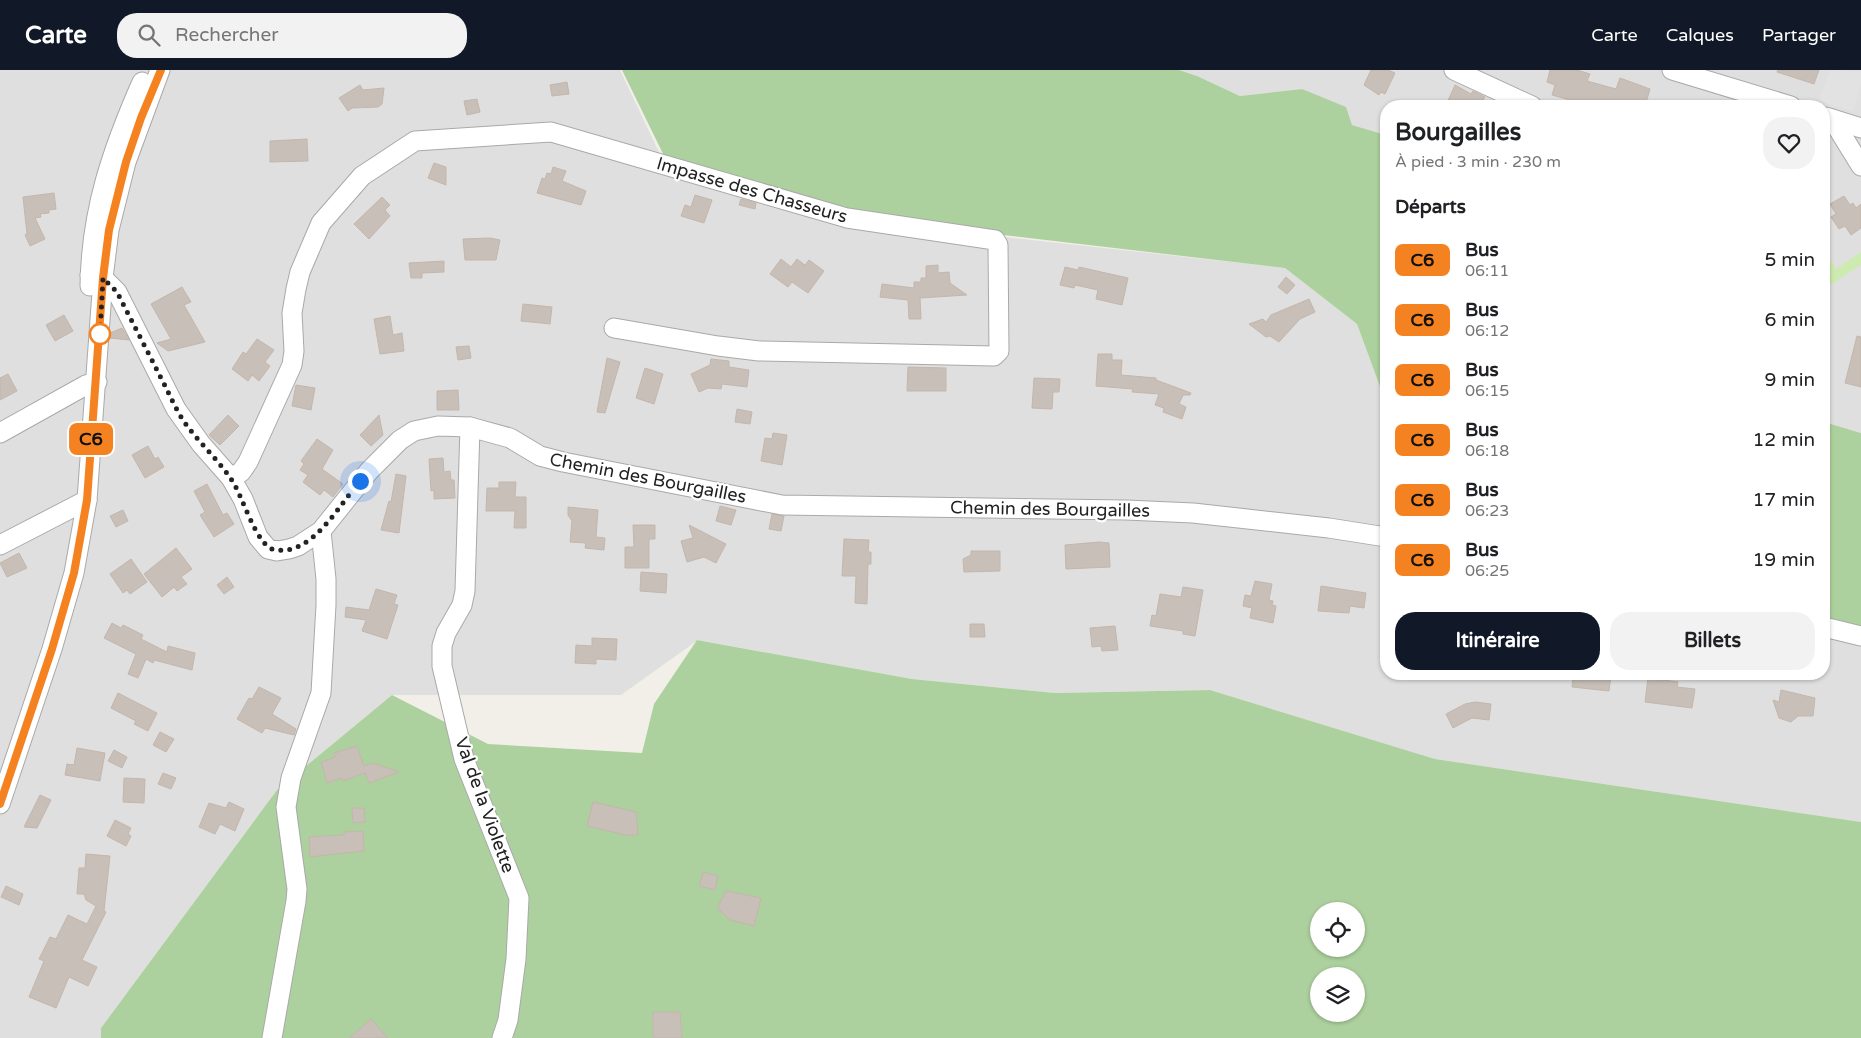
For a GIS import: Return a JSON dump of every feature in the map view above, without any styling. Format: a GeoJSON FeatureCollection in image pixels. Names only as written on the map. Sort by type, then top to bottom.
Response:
{"type":"FeatureCollection","features":[{"type":"Feature","properties":{"kind":"street"},"geometry":{"type":"LineString","coordinates":[[0,804],[3,785],[52,649],[71,585],[87,500],[92,415],[97,213],[109,162],[148,70]]}},
{"type":"Feature","properties":{"kind":"street"},"geometry":{"type":"LineString","coordinates":[[96,277],[114,202],[141,118],[160,70]]}},
{"type":"Feature","properties":{"kind":"street"},"geometry":{"type":"LineString","coordinates":[[1454,70],[1519,100]]}},
{"type":"Feature","properties":{"kind":"street"},"geometry":{"type":"LineString","coordinates":[[1672,70],[1771,100]]}},
{"type":"Feature","properties":{"kind":"street"},"geometry":{"type":"LineString","coordinates":[[1830,119],[1861,128]]}},
{"type":"Feature","properties":{"kind":"street"},"geometry":{"type":"LineString","coordinates":[[1830,121],[1861,166]]}},
{"type":"Feature","properties":{"kind":"street","name":"Impasse des Chasseurs"},"geometry":{"type":"LineString","coordinates":[[231,478],[241,472],[248,462],[292,365],[294,351],[292,313],[296,289],[300,272],[321,223],[362,176],[415,141],[551,132],[847,218],[997,242],[999,351],[994,356],[759,351],[614,328]]}},
{"type":"Feature","properties":{"kind":"street","name":"Chemin des Bourgailles"},"geometry":{"type":"LineString","coordinates":[[96,277],[117,292],[183,422],[231,478],[243,499],[258,537],[268,549],[277,551],[298,546],[321,531],[352,491],[400,440],[414,431],[427,428],[470,427],[510,438],[540,456],[563,462],[782,505],[1126,510],[1193,513],[1329,528],[1380,536]]}},
{"type":"Feature","properties":{"kind":"street"},"geometry":{"type":"LineString","coordinates":[[0,433],[93,382]]}},
{"type":"Feature","properties":{"kind":"street","name":"Val de la Violette"},"geometry":{"type":"LineString","coordinates":[[470,427],[465,591],[462,605],[446,633],[442,646],[442,666],[464,759],[519,898],[516,959],[508,1020],[502,1038]]}},
{"type":"Feature","properties":{"kind":"street"},"geometry":{"type":"LineString","coordinates":[[0,545],[87,500]]}},
{"type":"Feature","properties":{"kind":"street"},"geometry":{"type":"LineString","coordinates":[[272,1038],[297,889],[286,808],[291,778],[321,693],[326,596],[321,531]]}},
{"type":"Feature","properties":{"kind":"street"},"geometry":{"type":"LineString","coordinates":[[1830,628],[1861,636]]}},
{"type":"Feature","properties":{"kind":"shaded area"},"geometry":{"type":"Polygon","coordinates":[[[0,70],[620,70],[665,165],[905,226],[1285,268],[1357,324],[1380,387],[1380,680],[1830,680],[1830,622],[1861,629],[1861,822],[1435,759],[1210,690],[1055,693],[912,679],[698,640],[621,695],[392,695],[277,790],[101,1028],[101,1038],[0,1038],[0,70]]]}},
{"type":"Feature","properties":{"kind":"shaded area"},"geometry":{"type":"Polygon","coordinates":[[[1179,70],[1861,70],[1861,433],[1830,424],[1830,100],[1380,100],[1380,133],[1352,125],[1302,89],[1240,96],[1197,76],[1179,70]]]}},
{"type":"Feature","properties":{"kind":"shaded area"},"geometry":{"type":"Polygon","coordinates":[[[1830,70],[1861,72],[1861,85],[1853,111],[1830,104],[1830,100],[1819,100],[1830,70]]]}},
{"type":"Feature","properties":{"kind":"green space"},"geometry":{"type":"Polygon","coordinates":[[[622,70],[1179,70],[1197,76],[1240,96],[1302,89],[1346,107],[1352,125],[1380,133],[1380,387],[1357,324],[1285,268],[893,222],[669,166],[622,70]]]}},
{"type":"Feature","properties":{"kind":"green space"},"geometry":{"type":"Polygon","coordinates":[[[1861,252],[1861,265],[1830,285],[1830,260],[1836,269],[1861,252]]]}},
{"type":"Feature","properties":{"kind":"green space"},"geometry":{"type":"Polygon","coordinates":[[[1830,424],[1861,433],[1861,629],[1830,622],[1830,424]]]}},
{"type":"Feature","properties":{"kind":"green space"},"geometry":{"type":"Polygon","coordinates":[[[697,640],[912,679],[1055,693],[1210,690],[1435,759],[1861,822],[1861,1038],[101,1038],[101,1028],[277,790],[392,695],[488,744],[642,753],[654,704],[697,640]]]}},
{"type":"Feature","properties":{"kind":"building"},"geometry":{"type":"Polygon","coordinates":[[[1371,70],[1388,70],[1395,73],[1385,94],[1381,92],[1379,95],[1364,85],[1371,70]]]}},
{"type":"Feature","properties":{"kind":"building"},"geometry":{"type":"Polygon","coordinates":[[[1550,70],[1577,70],[1590,74],[1587,81],[1616,89],[1620,78],[1650,89],[1647,100],[1570,100],[1552,95],[1555,85],[1547,82],[1550,70]]]}},
{"type":"Feature","properties":{"kind":"building"},"geometry":{"type":"Polygon","coordinates":[[[1778,70],[1819,70],[1814,84],[1777,72],[1778,70]]]}},
{"type":"Feature","properties":{"kind":"building"},"geometry":{"type":"Polygon","coordinates":[[[567,82],[569,94],[552,96],[550,85],[567,82]]]}},
{"type":"Feature","properties":{"kind":"building"},"geometry":{"type":"Polygon","coordinates":[[[360,85],[363,90],[384,88],[382,104],[378,107],[352,108],[348,111],[339,98],[360,85]]]}},
{"type":"Feature","properties":{"kind":"building"},"geometry":{"type":"Polygon","coordinates":[[[1455,85],[1471,94],[1473,91],[1485,97],[1483,100],[1448,100],[1455,85]]]}},
{"type":"Feature","properties":{"kind":"building"},"geometry":{"type":"Polygon","coordinates":[[[477,99],[480,112],[467,115],[464,101],[477,99]]]}},
{"type":"Feature","properties":{"kind":"building"},"geometry":{"type":"Polygon","coordinates":[[[307,139],[308,161],[270,162],[270,141],[307,139]]]}},
{"type":"Feature","properties":{"kind":"building"},"geometry":{"type":"Polygon","coordinates":[[[434,163],[446,167],[446,185],[428,178],[434,163]]]}},
{"type":"Feature","properties":{"kind":"building"},"geometry":{"type":"Polygon","coordinates":[[[553,167],[566,171],[562,181],[586,191],[581,205],[537,193],[542,178],[545,179],[547,173],[551,174],[553,167]]]}},
{"type":"Feature","properties":{"kind":"building"},"geometry":{"type":"Polygon","coordinates":[[[54,193],[56,209],[49,210],[49,213],[40,214],[41,217],[35,218],[45,239],[30,246],[25,235],[27,234],[23,197],[54,193]]]}},
{"type":"Feature","properties":{"kind":"building"},"geometry":{"type":"Polygon","coordinates":[[[695,195],[712,200],[704,223],[681,216],[685,205],[691,207],[695,195]]]}},
{"type":"Feature","properties":{"kind":"building"},"geometry":{"type":"Polygon","coordinates":[[[1844,196],[1850,205],[1853,203],[1856,208],[1861,204],[1861,228],[1851,235],[1845,226],[1839,229],[1831,217],[1836,214],[1830,204],[1844,196]]]}},
{"type":"Feature","properties":{"kind":"building"},"geometry":{"type":"Polygon","coordinates":[[[382,197],[390,205],[385,210],[390,216],[369,239],[354,224],[382,197]]]}},
{"type":"Feature","properties":{"kind":"building"},"geometry":{"type":"Polygon","coordinates":[[[741,199],[756,203],[755,209],[739,205],[741,199]]]}},
{"type":"Feature","properties":{"kind":"building"},"geometry":{"type":"Polygon","coordinates":[[[490,238],[500,240],[496,260],[465,260],[463,239],[490,238]]]}},
{"type":"Feature","properties":{"kind":"building"},"geometry":{"type":"Polygon","coordinates":[[[781,259],[791,267],[797,259],[805,265],[809,260],[824,271],[808,293],[792,282],[788,287],[770,274],[781,259]]]}},
{"type":"Feature","properties":{"kind":"building"},"geometry":{"type":"Polygon","coordinates":[[[444,261],[444,272],[422,273],[422,278],[411,278],[409,263],[444,261]]]}},
{"type":"Feature","properties":{"kind":"building"},"geometry":{"type":"Polygon","coordinates":[[[938,265],[938,273],[949,272],[950,283],[967,295],[920,298],[921,319],[909,319],[908,300],[880,297],[882,284],[914,288],[914,282],[921,282],[921,278],[926,278],[926,266],[938,265]]]}},
{"type":"Feature","properties":{"kind":"building"},"geometry":{"type":"Polygon","coordinates":[[[1065,267],[1078,270],[1079,267],[1128,278],[1122,305],[1096,299],[1098,290],[1075,285],[1074,288],[1060,285],[1065,267]]]}},
{"type":"Feature","properties":{"kind":"building"},"geometry":{"type":"Polygon","coordinates":[[[1286,277],[1295,285],[1287,294],[1278,287],[1286,277]]]}},
{"type":"Feature","properties":{"kind":"building"},"geometry":{"type":"Polygon","coordinates":[[[182,287],[191,302],[184,305],[205,342],[168,351],[157,343],[171,339],[151,304],[182,287]]]}},
{"type":"Feature","properties":{"kind":"building"},"geometry":{"type":"Polygon","coordinates":[[[1309,299],[1315,312],[1300,319],[1279,342],[1270,336],[1266,337],[1249,324],[1263,319],[1266,322],[1271,315],[1309,299]]]}},
{"type":"Feature","properties":{"kind":"building"},"geometry":{"type":"Polygon","coordinates":[[[523,304],[552,307],[550,324],[521,321],[523,304]]]}},
{"type":"Feature","properties":{"kind":"building"},"geometry":{"type":"Polygon","coordinates":[[[64,315],[73,331],[55,341],[46,325],[64,315]]]}},
{"type":"Feature","properties":{"kind":"building"},"geometry":{"type":"Polygon","coordinates":[[[390,316],[393,335],[402,333],[404,351],[380,354],[374,319],[390,316]]]}},
{"type":"Feature","properties":{"kind":"building"},"geometry":{"type":"Polygon","coordinates":[[[122,328],[129,340],[110,338],[110,333],[122,328]]]}},
{"type":"Feature","properties":{"kind":"building"},"geometry":{"type":"Polygon","coordinates":[[[1857,336],[1861,337],[1861,387],[1845,383],[1857,336]]]}},
{"type":"Feature","properties":{"kind":"building"},"geometry":{"type":"Polygon","coordinates":[[[257,339],[274,350],[265,362],[270,366],[259,381],[252,375],[248,381],[232,369],[243,352],[246,354],[257,339]]]}},
{"type":"Feature","properties":{"kind":"building"},"geometry":{"type":"Polygon","coordinates":[[[469,346],[471,358],[458,360],[456,347],[469,346]]]}},
{"type":"Feature","properties":{"kind":"building"},"geometry":{"type":"Polygon","coordinates":[[[1098,354],[1112,354],[1112,360],[1122,360],[1121,375],[1156,378],[1156,380],[1191,393],[1190,395],[1183,395],[1179,404],[1186,407],[1182,419],[1163,412],[1164,408],[1155,405],[1159,394],[1132,392],[1133,389],[1096,386],[1098,354]]]}},
{"type":"Feature","properties":{"kind":"building"},"geometry":{"type":"Polygon","coordinates":[[[607,358],[620,362],[605,413],[597,412],[607,358]]]}},
{"type":"Feature","properties":{"kind":"building"},"geometry":{"type":"Polygon","coordinates":[[[711,359],[729,361],[729,367],[749,370],[747,387],[722,384],[721,389],[708,388],[699,392],[691,374],[710,365],[711,359]]]}},
{"type":"Feature","properties":{"kind":"building"},"geometry":{"type":"Polygon","coordinates":[[[908,367],[946,368],[946,391],[907,391],[908,367]]]}},
{"type":"Feature","properties":{"kind":"building"},"geometry":{"type":"Polygon","coordinates":[[[645,368],[663,374],[654,404],[636,398],[645,368]]]}},
{"type":"Feature","properties":{"kind":"building"},"geometry":{"type":"Polygon","coordinates":[[[8,374],[17,391],[0,400],[0,378],[8,374]]]}},
{"type":"Feature","properties":{"kind":"building"},"geometry":{"type":"Polygon","coordinates":[[[1034,378],[1060,379],[1059,392],[1053,392],[1052,409],[1032,408],[1034,378]]]}},
{"type":"Feature","properties":{"kind":"building"},"geometry":{"type":"Polygon","coordinates":[[[296,385],[315,388],[311,410],[292,406],[296,385]]]}},
{"type":"Feature","properties":{"kind":"building"},"geometry":{"type":"Polygon","coordinates":[[[458,390],[459,410],[437,410],[437,391],[458,390]]]}},
{"type":"Feature","properties":{"kind":"building"},"geometry":{"type":"Polygon","coordinates":[[[737,409],[752,412],[750,424],[735,422],[737,409]]]}},
{"type":"Feature","properties":{"kind":"building"},"geometry":{"type":"Polygon","coordinates":[[[228,415],[239,426],[220,445],[209,435],[228,415]]]}},
{"type":"Feature","properties":{"kind":"building"},"geometry":{"type":"Polygon","coordinates":[[[379,415],[383,435],[371,446],[360,435],[379,415]]]}},
{"type":"Feature","properties":{"kind":"building"},"geometry":{"type":"Polygon","coordinates":[[[773,433],[787,435],[782,465],[761,461],[765,438],[772,439],[773,433]]]}},
{"type":"Feature","properties":{"kind":"building"},"geometry":{"type":"Polygon","coordinates":[[[317,439],[333,450],[322,469],[343,484],[333,497],[324,490],[320,495],[303,482],[308,475],[300,470],[304,464],[301,461],[317,439]]]}},
{"type":"Feature","properties":{"kind":"building"},"geometry":{"type":"Polygon","coordinates":[[[148,446],[155,459],[158,457],[164,467],[145,478],[132,455],[148,446]]]}},
{"type":"Feature","properties":{"kind":"building"},"geometry":{"type":"Polygon","coordinates":[[[443,458],[444,472],[450,471],[451,480],[454,480],[455,498],[434,499],[434,490],[431,491],[429,459],[443,458]]]}},
{"type":"Feature","properties":{"kind":"building"},"geometry":{"type":"Polygon","coordinates":[[[396,474],[406,476],[399,533],[381,530],[389,501],[391,502],[396,474]]]}},
{"type":"Feature","properties":{"kind":"building"},"geometry":{"type":"Polygon","coordinates":[[[499,482],[516,482],[515,497],[526,497],[526,528],[514,528],[515,511],[486,511],[487,488],[499,488],[499,482]]]}},
{"type":"Feature","properties":{"kind":"building"},"geometry":{"type":"Polygon","coordinates":[[[207,484],[223,515],[227,513],[234,524],[214,537],[200,515],[205,512],[194,491],[207,484]]]}},
{"type":"Feature","properties":{"kind":"building"},"geometry":{"type":"Polygon","coordinates":[[[720,506],[736,510],[731,525],[716,521],[720,506]]]}},
{"type":"Feature","properties":{"kind":"building"},"geometry":{"type":"Polygon","coordinates":[[[568,507],[598,510],[596,537],[605,538],[604,550],[585,548],[586,543],[570,542],[572,521],[568,515],[568,507]]]}},
{"type":"Feature","properties":{"kind":"building"},"geometry":{"type":"Polygon","coordinates":[[[123,510],[128,521],[116,527],[110,516],[123,510]]]}},
{"type":"Feature","properties":{"kind":"building"},"geometry":{"type":"Polygon","coordinates":[[[772,514],[784,516],[781,531],[769,529],[772,514]]]}},
{"type":"Feature","properties":{"kind":"building"},"geometry":{"type":"Polygon","coordinates":[[[633,525],[655,525],[655,539],[649,539],[649,568],[625,568],[625,547],[634,547],[633,525]]]}},
{"type":"Feature","properties":{"kind":"building"},"geometry":{"type":"Polygon","coordinates":[[[689,525],[726,544],[716,563],[704,557],[687,562],[681,541],[693,538],[689,525]]]}},
{"type":"Feature","properties":{"kind":"building"},"geometry":{"type":"Polygon","coordinates":[[[844,539],[869,540],[868,552],[871,552],[871,564],[868,564],[867,604],[855,603],[856,576],[842,576],[844,539]]]}},
{"type":"Feature","properties":{"kind":"building"},"geometry":{"type":"Polygon","coordinates":[[[1109,543],[1110,567],[1066,569],[1065,545],[1109,543]]]}},
{"type":"Feature","properties":{"kind":"building"},"geometry":{"type":"Polygon","coordinates":[[[176,548],[192,569],[181,577],[187,584],[177,591],[174,587],[162,597],[144,574],[176,548]]]}},
{"type":"Feature","properties":{"kind":"building"},"geometry":{"type":"Polygon","coordinates":[[[971,551],[1000,551],[1000,571],[964,572],[963,559],[971,555],[971,551]]]}},
{"type":"Feature","properties":{"kind":"building"},"geometry":{"type":"Polygon","coordinates":[[[19,553],[27,568],[7,577],[0,563],[19,553]]]}},
{"type":"Feature","properties":{"kind":"building"},"geometry":{"type":"Polygon","coordinates":[[[131,559],[147,582],[130,594],[127,590],[123,593],[110,574],[131,559]]]}},
{"type":"Feature","properties":{"kind":"building"},"geometry":{"type":"Polygon","coordinates":[[[641,572],[667,574],[666,593],[640,591],[641,572]]]}},
{"type":"Feature","properties":{"kind":"building"},"geometry":{"type":"Polygon","coordinates":[[[227,577],[234,587],[224,594],[217,585],[227,577]]]}},
{"type":"Feature","properties":{"kind":"building"},"geometry":{"type":"Polygon","coordinates":[[[1255,581],[1272,584],[1269,600],[1273,601],[1272,605],[1276,606],[1273,623],[1250,618],[1252,608],[1243,606],[1245,595],[1251,596],[1255,581]]]}},
{"type":"Feature","properties":{"kind":"building"},"geometry":{"type":"Polygon","coordinates":[[[1321,586],[1366,593],[1364,608],[1350,606],[1349,613],[1318,611],[1321,586]]]}},
{"type":"Feature","properties":{"kind":"building"},"geometry":{"type":"Polygon","coordinates":[[[1183,587],[1203,590],[1195,636],[1183,634],[1183,631],[1150,626],[1152,615],[1156,616],[1160,594],[1181,597],[1183,587]]]}},
{"type":"Feature","properties":{"kind":"building"},"geometry":{"type":"Polygon","coordinates":[[[376,589],[397,595],[394,604],[398,605],[387,639],[362,631],[366,620],[345,617],[346,607],[369,610],[376,589]]]}},
{"type":"Feature","properties":{"kind":"building"},"geometry":{"type":"Polygon","coordinates":[[[112,623],[121,628],[123,625],[143,635],[141,639],[167,652],[168,646],[195,653],[192,670],[154,660],[153,663],[146,659],[138,678],[128,674],[136,654],[104,638],[112,623]]]}},
{"type":"Feature","properties":{"kind":"building"},"geometry":{"type":"Polygon","coordinates":[[[970,624],[984,624],[985,637],[970,637],[970,624]]]}},
{"type":"Feature","properties":{"kind":"building"},"geometry":{"type":"Polygon","coordinates":[[[1115,626],[1118,650],[1102,651],[1101,646],[1092,647],[1090,628],[1115,626]]]}},
{"type":"Feature","properties":{"kind":"building"},"geometry":{"type":"Polygon","coordinates":[[[592,638],[617,639],[616,660],[596,659],[596,664],[575,663],[576,645],[592,646],[592,638]]]}},
{"type":"Feature","properties":{"kind":"building"},"geometry":{"type":"Polygon","coordinates":[[[1573,680],[1610,680],[1609,691],[1572,687],[1573,680]]]}},
{"type":"Feature","properties":{"kind":"building"},"geometry":{"type":"Polygon","coordinates":[[[1648,680],[1678,682],[1677,687],[1695,689],[1692,708],[1645,702],[1648,680]]]}},
{"type":"Feature","properties":{"kind":"building"},"geometry":{"type":"Polygon","coordinates":[[[259,687],[281,698],[272,714],[296,729],[294,735],[265,728],[262,733],[237,719],[249,698],[252,699],[259,687]]]}},
{"type":"Feature","properties":{"kind":"building"},"geometry":{"type":"Polygon","coordinates":[[[1781,690],[1815,698],[1813,716],[1798,716],[1791,722],[1779,718],[1773,700],[1779,702],[1781,690]]]}},
{"type":"Feature","properties":{"kind":"building"},"geometry":{"type":"Polygon","coordinates":[[[118,693],[157,713],[148,731],[134,724],[136,721],[111,708],[118,693]]]}},
{"type":"Feature","properties":{"kind":"building"},"geometry":{"type":"Polygon","coordinates":[[[1475,702],[1491,704],[1489,720],[1472,718],[1453,728],[1446,714],[1465,704],[1475,702]]]}},
{"type":"Feature","properties":{"kind":"building"},"geometry":{"type":"Polygon","coordinates":[[[160,732],[174,739],[166,752],[153,745],[160,732]]]}},
{"type":"Feature","properties":{"kind":"building"},"geometry":{"type":"Polygon","coordinates":[[[357,746],[364,766],[373,763],[399,772],[369,783],[365,773],[343,781],[342,778],[327,783],[321,762],[335,757],[334,753],[357,746]]]}},
{"type":"Feature","properties":{"kind":"building"},"geometry":{"type":"Polygon","coordinates":[[[77,748],[105,753],[100,781],[65,775],[67,764],[74,765],[77,748]]]}},
{"type":"Feature","properties":{"kind":"building"},"geometry":{"type":"Polygon","coordinates":[[[114,750],[127,757],[122,768],[108,761],[114,750]]]}},
{"type":"Feature","properties":{"kind":"building"},"geometry":{"type":"Polygon","coordinates":[[[163,773],[176,778],[171,789],[158,784],[163,773]]]}},
{"type":"Feature","properties":{"kind":"building"},"geometry":{"type":"Polygon","coordinates":[[[124,778],[145,779],[144,803],[123,802],[124,778]]]}},
{"type":"Feature","properties":{"kind":"building"},"geometry":{"type":"Polygon","coordinates":[[[40,795],[51,800],[37,828],[24,827],[40,795]]]}},
{"type":"Feature","properties":{"kind":"building"},"geometry":{"type":"Polygon","coordinates":[[[229,802],[244,809],[235,831],[220,824],[215,834],[199,827],[209,803],[226,808],[229,802]]]}},
{"type":"Feature","properties":{"kind":"building"},"geometry":{"type":"Polygon","coordinates":[[[593,802],[636,812],[638,835],[626,835],[587,826],[593,802]]]}},
{"type":"Feature","properties":{"kind":"building"},"geometry":{"type":"Polygon","coordinates":[[[352,808],[364,808],[365,822],[353,823],[352,808]]]}},
{"type":"Feature","properties":{"kind":"building"},"geometry":{"type":"Polygon","coordinates":[[[115,820],[131,828],[128,834],[131,836],[126,846],[107,836],[115,820]]]}},
{"type":"Feature","properties":{"kind":"building"},"geometry":{"type":"Polygon","coordinates":[[[363,831],[364,851],[310,857],[309,837],[344,835],[344,832],[363,831]]]}},
{"type":"Feature","properties":{"kind":"building"},"geometry":{"type":"Polygon","coordinates":[[[86,854],[110,856],[104,911],[106,912],[82,960],[97,967],[88,986],[69,977],[56,1008],[29,997],[44,961],[39,959],[50,937],[56,939],[68,915],[87,924],[96,906],[86,900],[84,894],[77,894],[79,868],[85,868],[86,854]]]}},
{"type":"Feature","properties":{"kind":"building"},"geometry":{"type":"Polygon","coordinates":[[[703,872],[718,876],[715,890],[699,886],[703,872]]]}},
{"type":"Feature","properties":{"kind":"building"},"geometry":{"type":"Polygon","coordinates":[[[6,886],[23,894],[19,905],[1,897],[6,886]]]}},
{"type":"Feature","properties":{"kind":"building"},"geometry":{"type":"Polygon","coordinates":[[[726,891],[761,898],[754,926],[730,920],[719,910],[718,906],[726,891]]]}},
{"type":"Feature","properties":{"kind":"building"},"geometry":{"type":"Polygon","coordinates":[[[653,1012],[680,1012],[682,1038],[653,1038],[653,1012]]]}},
{"type":"Feature","properties":{"kind":"building"},"geometry":{"type":"Polygon","coordinates":[[[371,1019],[388,1038],[349,1038],[371,1019]]]}},
{"type":"Feature","properties":{"kind":"bus line","name":"C6"},"geometry":{"type":"LineString","coordinates":[[0,804],[52,649],[74,573],[87,500],[92,415],[98,377],[103,278],[109,230],[114,202],[126,162],[141,118],[161,70]]}},
{"type":"Feature","properties":{"kind":"route"},"geometry":{"type":"LineString","coordinates":[[100,334],[103,278],[117,292],[183,422],[231,478],[243,499],[258,537],[268,549],[277,551],[290,549],[321,531],[360,481]]}}]}
